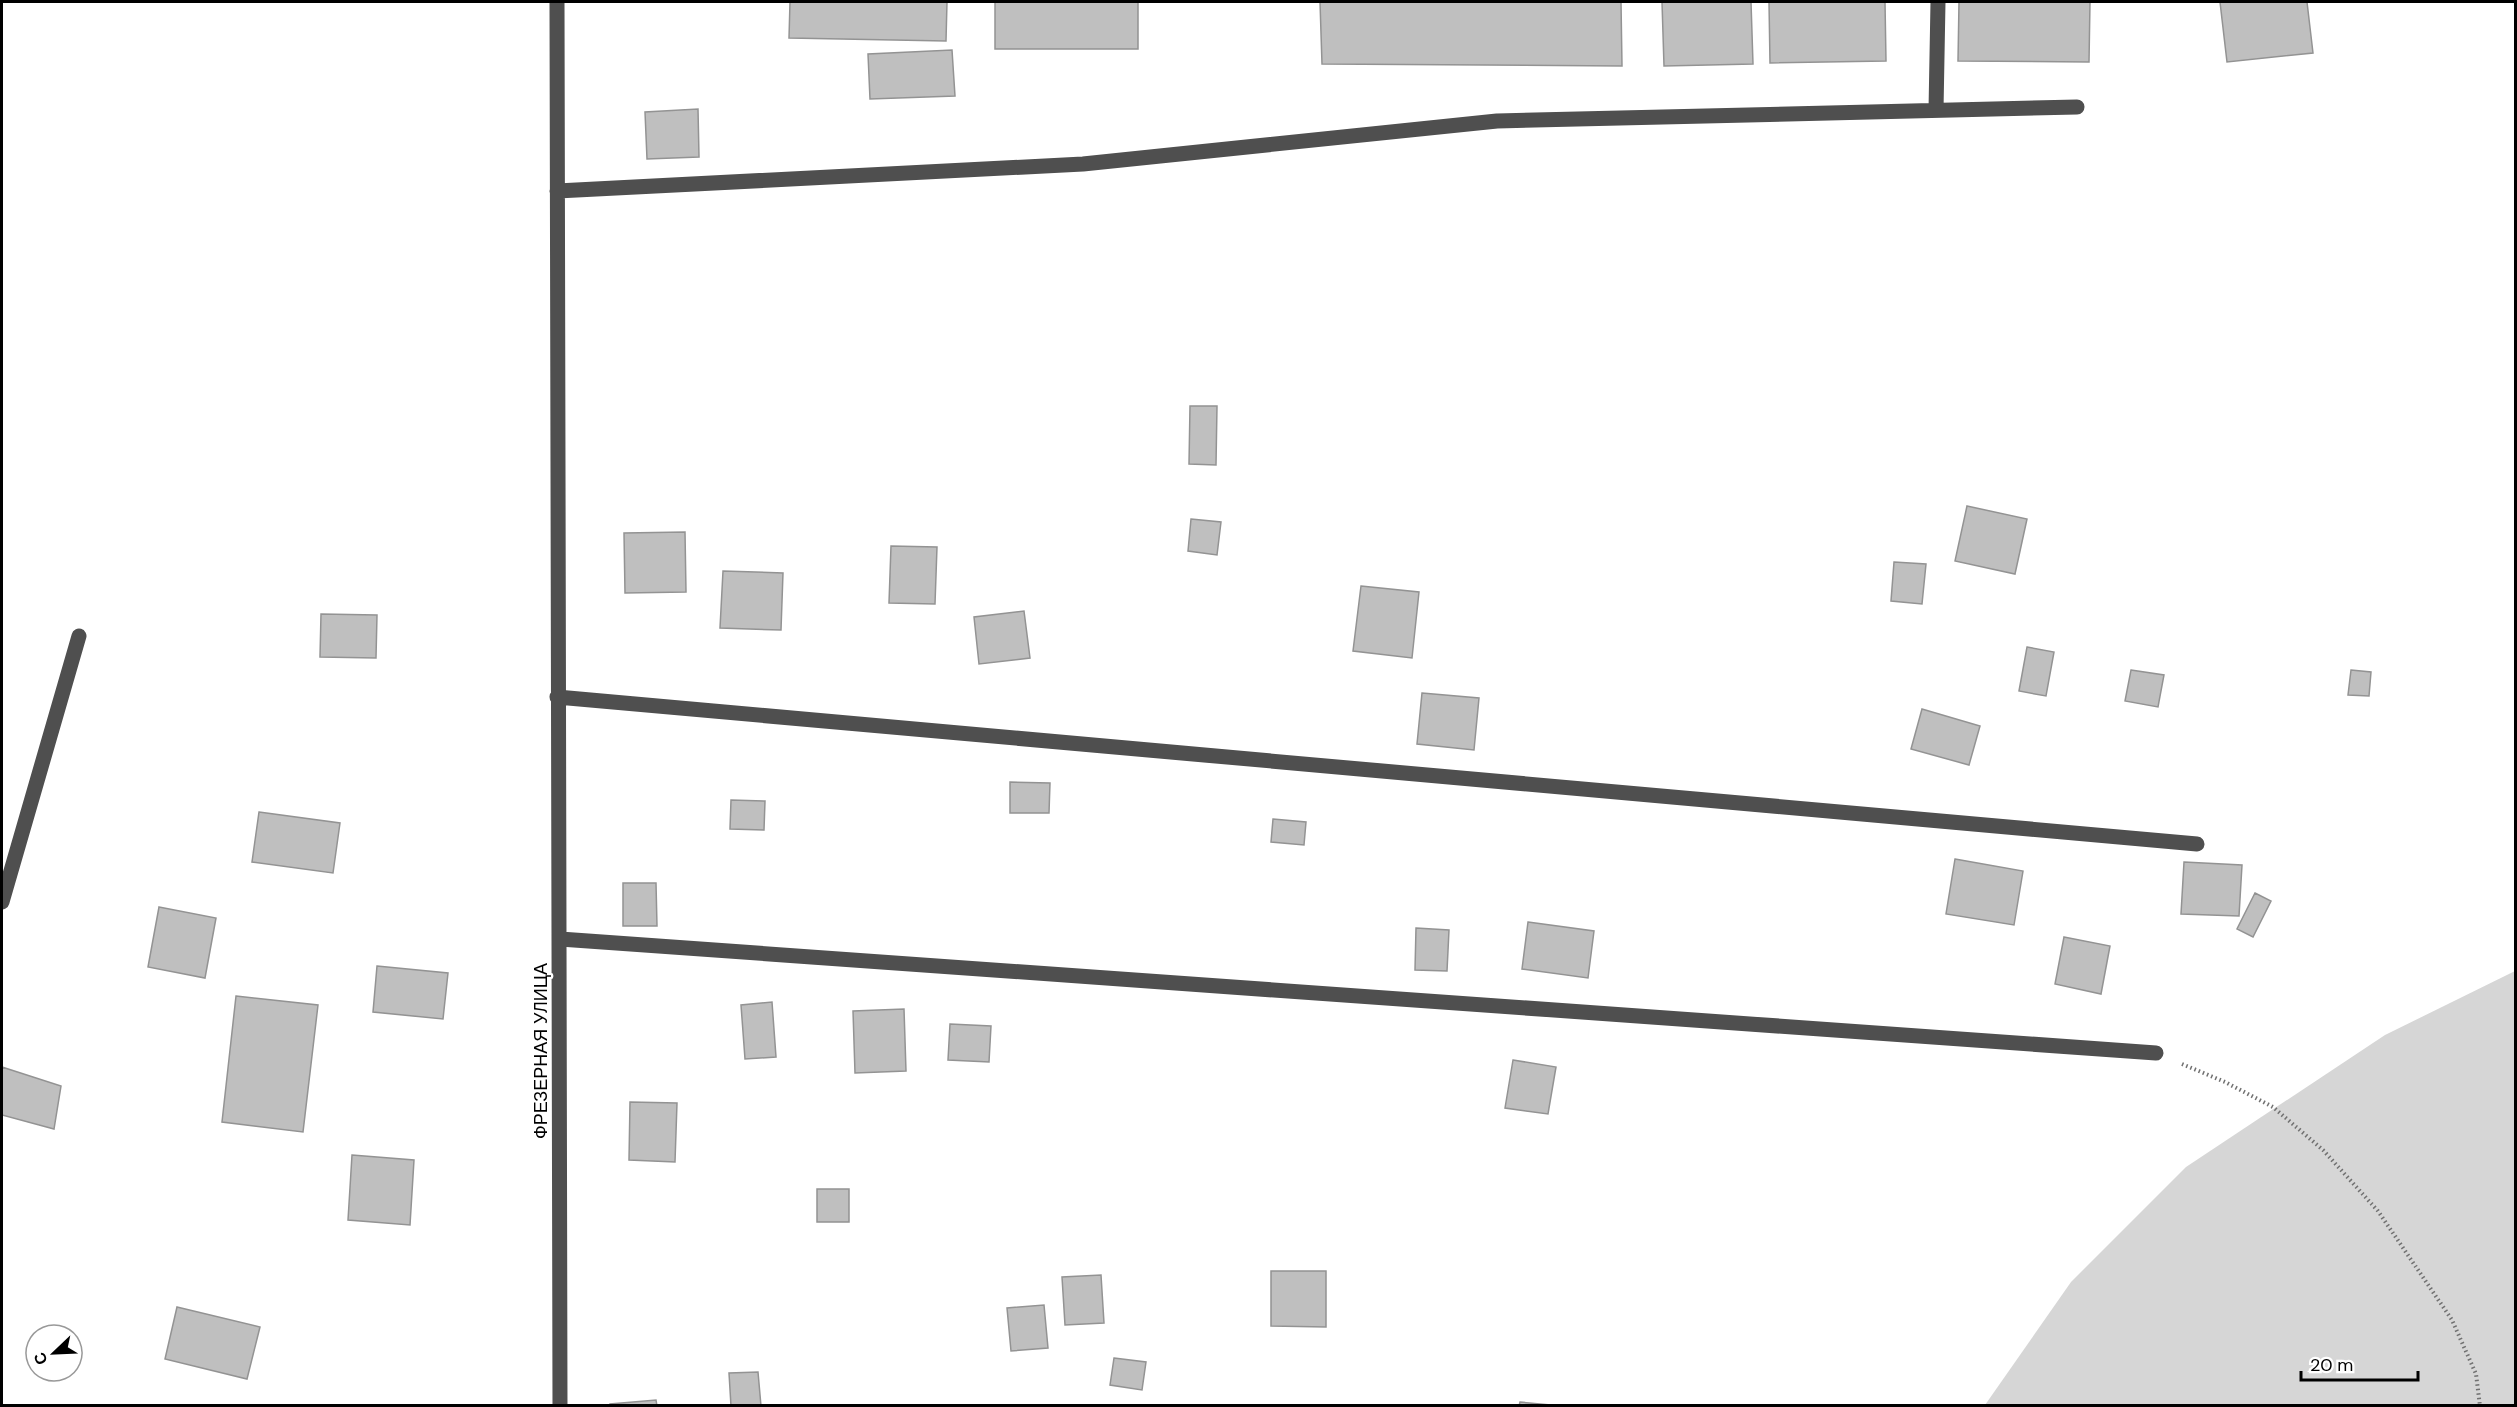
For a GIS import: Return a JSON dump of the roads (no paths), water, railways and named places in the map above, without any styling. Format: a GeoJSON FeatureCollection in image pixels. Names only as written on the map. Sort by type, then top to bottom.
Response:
{"type":"FeatureCollection","features":[{"type":"Feature","properties":{"kind":"street","name":"ФРЕЗЕРНАЯ УЛИЦА"},"geometry":{"type":"LineString","coordinates":[[557,2],[560,1406]]}},
{"type":"Feature","properties":{"kind":"street"},"geometry":{"type":"LineString","coordinates":[[1936,110],[1938,2]]}},
{"type":"Feature","properties":{"kind":"street"},"geometry":{"type":"LineString","coordinates":[[557,191],[1083,164],[1497,121],[2077,107]]}},
{"type":"Feature","properties":{"kind":"street"},"geometry":{"type":"LineString","coordinates":[[2,902],[79,636]]}},
{"type":"Feature","properties":{"kind":"street"},"geometry":{"type":"LineString","coordinates":[[557,698],[2196,844]]}},
{"type":"Feature","properties":{"kind":"street"},"geometry":{"type":"LineString","coordinates":[[560,939],[2156,1053]]}}]}
